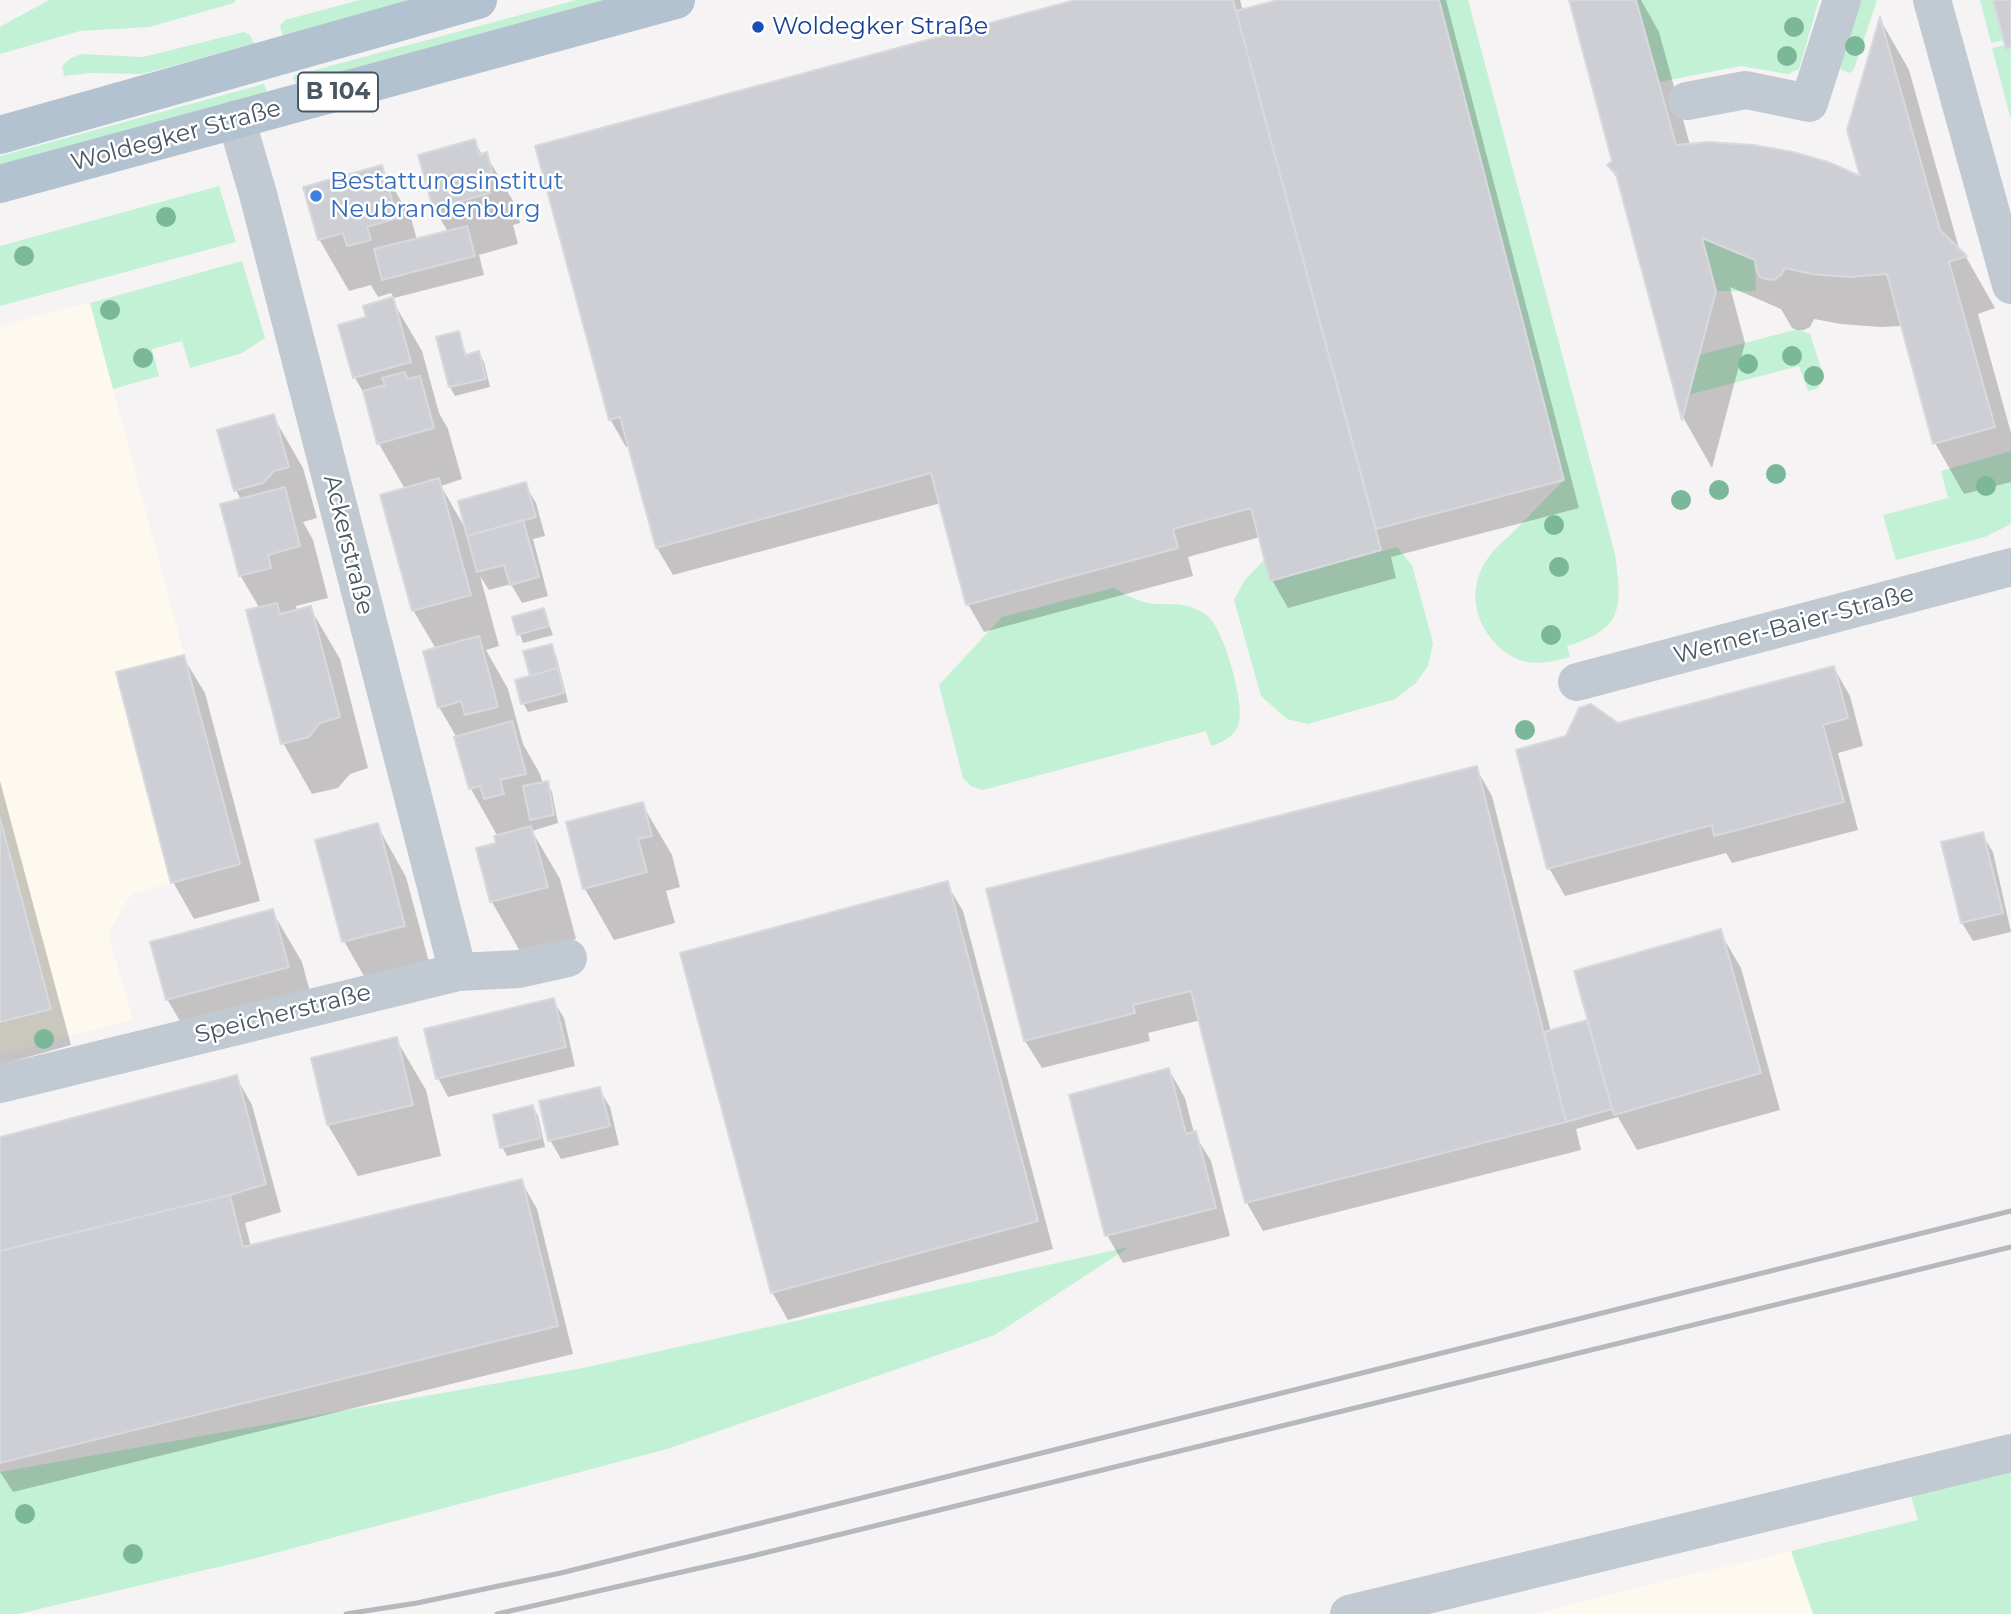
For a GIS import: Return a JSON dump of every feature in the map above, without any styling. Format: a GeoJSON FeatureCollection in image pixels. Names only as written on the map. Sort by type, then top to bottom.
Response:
{"type":"FeatureCollection","features":[{"type":"Feature","properties":{"kind":"main road","name":"Woldegker Straße"},"geometry":{"type":"LineString","coordinates":[[0,135],[478,0]]}},
{"type":"Feature","properties":{"kind":"main road","name":"Woldegker Straße"},"geometry":{"type":"LineString","coordinates":[[0,184],[676,0]]}},
{"type":"Feature","properties":{"kind":"street"},"geometry":{"type":"LineString","coordinates":[[1687,101],[1746,90],[1808,103],[1842,0]]}},
{"type":"Feature","properties":{"kind":"street"},"geometry":{"type":"LineString","coordinates":[[1932,0],[2011,285]]}},
{"type":"Feature","properties":{"kind":"street","name":"Ackerstraße"},"geometry":{"type":"LineString","coordinates":[[236,119],[458,972]]}},
{"type":"Feature","properties":{"kind":"street","name":"Werner-Baier-Straße"},"geometry":{"type":"LineString","coordinates":[[1577,682],[2011,567]]}},
{"type":"Feature","properties":{"kind":"street","name":"Speicherstraße"},"geometry":{"type":"LineString","coordinates":[[0,1084],[458,972],[519,969],[569,958]]}},
{"type":"Feature","properties":{"kind":"street"},"geometry":{"type":"LineString","coordinates":[[1349,1614],[2011,1453]]}},
{"type":"Feature","properties":{"kind":"shaded area"},"geometry":{"type":"Polygon","coordinates":[[[90,303],[240,864],[131,894],[108,934],[133,1019],[0,1055],[0,326],[90,303]]]}},
{"type":"Feature","properties":{"kind":"shaded area"},"geometry":{"type":"Polygon","coordinates":[[[1791,1551],[1813,1614],[1534,1614],[1699,1573],[1791,1551]]]}},
{"type":"Feature","properties":{"kind":"green space"},"geometry":{"type":"Polygon","coordinates":[[[49,0],[236,0],[234,3],[149,27],[80,31],[0,54],[0,27],[49,0]]]}},
{"type":"Feature","properties":{"kind":"green space"},"geometry":{"type":"Polygon","coordinates":[[[360,0],[418,0],[283,36],[280,26],[285,20],[360,0]]]}},
{"type":"Feature","properties":{"kind":"green space"},"geometry":{"type":"Polygon","coordinates":[[[576,0],[618,0],[297,87],[293,76],[576,0]]]}},
{"type":"Feature","properties":{"kind":"green space"},"geometry":{"type":"Polygon","coordinates":[[[1439,0],[1468,0],[1615,554],[1619,588],[1615,613],[1610,623],[1600,632],[1567,646],[1570,657],[1549,662],[1522,661],[1505,652],[1489,635],[1478,615],[1476,604],[1477,583],[1489,556],[1564,480],[1439,0]]]}},
{"type":"Feature","properties":{"kind":"green space"},"geometry":{"type":"Polygon","coordinates":[[[1636,0],[1819,0],[1799,69],[1788,74],[1741,66],[1659,82],[1636,0]]]}},
{"type":"Feature","properties":{"kind":"green space"},"geometry":{"type":"Polygon","coordinates":[[[1860,0],[1877,0],[1854,69],[1850,73],[1841,70],[1840,64],[1860,0]]]}},
{"type":"Feature","properties":{"kind":"green space"},"geometry":{"type":"Polygon","coordinates":[[[1980,0],[1993,0],[2004,40],[1991,43],[1980,0]]]}},
{"type":"Feature","properties":{"kind":"green space"},"geometry":{"type":"Polygon","coordinates":[[[244,32],[250,35],[254,44],[142,74],[90,73],[64,76],[62,66],[71,58],[82,54],[143,57],[244,32]]]}},
{"type":"Feature","properties":{"kind":"green space"},"geometry":{"type":"Polygon","coordinates":[[[2005,45],[2006,49],[2011,47],[2011,120],[1992,48],[2005,45]]]}},
{"type":"Feature","properties":{"kind":"green space"},"geometry":{"type":"Polygon","coordinates":[[[264,84],[268,95],[0,168],[0,156],[264,84]]]}},
{"type":"Feature","properties":{"kind":"green space"},"geometry":{"type":"Polygon","coordinates":[[[219,186],[236,242],[0,306],[0,246],[219,186]]]}},
{"type":"Feature","properties":{"kind":"green space"},"geometry":{"type":"Polygon","coordinates":[[[1702,238],[1755,260],[1756,291],[1716,291],[1702,238]]]}},
{"type":"Feature","properties":{"kind":"green space"},"geometry":{"type":"Polygon","coordinates":[[[242,261],[265,338],[242,353],[190,368],[182,341],[152,349],[159,376],[113,389],[90,303],[242,261]]]}},
{"type":"Feature","properties":{"kind":"green space"},"geometry":{"type":"Polygon","coordinates":[[[1798,329],[1810,334],[1824,377],[1818,388],[1808,391],[1799,366],[1688,395],[1699,355],[1798,329]]]}},
{"type":"Feature","properties":{"kind":"green space"},"geometry":{"type":"Polygon","coordinates":[[[2011,451],[2009,525],[1985,537],[1896,560],[1883,515],[1948,498],[1941,471],[2011,451]]]}},
{"type":"Feature","properties":{"kind":"green space"},"geometry":{"type":"Polygon","coordinates":[[[1397,547],[1412,565],[1433,643],[1428,666],[1415,684],[1395,699],[1308,724],[1287,719],[1261,696],[1234,600],[1244,581],[1264,560],[1271,581],[1397,547]]]}},
{"type":"Feature","properties":{"kind":"green space"},"geometry":{"type":"Polygon","coordinates":[[[1113,588],[1144,602],[1189,607],[1205,614],[1212,621],[1219,632],[1236,682],[1240,713],[1235,732],[1211,746],[1206,731],[983,790],[971,786],[963,778],[939,685],[1002,617],[1113,588]]]}},
{"type":"Feature","properties":{"kind":"green space"},"geometry":{"type":"Polygon","coordinates":[[[1129,1247],[995,1335],[667,1449],[252,1559],[18,1614],[0,1614],[0,1472],[588,1367],[1129,1247]]]}},
{"type":"Feature","properties":{"kind":"green space"},"geometry":{"type":"Polygon","coordinates":[[[2011,1470],[2011,1614],[1813,1614],[1791,1551],[1918,1520],[1911,1496],[2011,1470]]]}},
{"type":"Feature","properties":{"kind":"building"},"geometry":{"type":"Polygon","coordinates":[[[1075,0],[1233,0],[1381,550],[1270,581],[1251,508],[1173,529],[1178,548],[966,605],[931,473],[656,548],[620,417],[609,420],[535,146],[1075,0]]]}},
{"type":"Feature","properties":{"kind":"building"},"geometry":{"type":"Polygon","coordinates":[[[1278,0],[1439,0],[1564,480],[1376,529],[1236,11],[1278,0]]]}},
{"type":"Feature","properties":{"kind":"building"},"geometry":{"type":"Polygon","coordinates":[[[1569,0],[1636,0],[1676,145],[1709,142],[1753,145],[1828,162],[1860,176],[1847,130],[1880,17],[1940,230],[1967,256],[1949,262],[1995,427],[1933,444],[1887,274],[1849,277],[1811,274],[1785,268],[1774,280],[1766,279],[1760,277],[1755,260],[1702,238],[1716,291],[1682,420],[1616,174],[1607,165],[1612,161],[1569,0]]]}},
{"type":"Feature","properties":{"kind":"building"},"geometry":{"type":"Polygon","coordinates":[[[1993,0],[2011,0],[2011,47],[2006,49],[1993,0]]]}},
{"type":"Feature","properties":{"kind":"building"},"geometry":{"type":"Polygon","coordinates":[[[475,139],[479,155],[487,152],[492,172],[485,174],[490,193],[433,209],[418,155],[475,139]]]}},
{"type":"Feature","properties":{"kind":"building"},"geometry":{"type":"Polygon","coordinates":[[[382,165],[397,218],[367,227],[371,240],[347,246],[343,233],[318,240],[303,187],[382,165]]]}},
{"type":"Feature","properties":{"kind":"building"},"geometry":{"type":"Polygon","coordinates":[[[467,226],[475,256],[382,280],[374,249],[467,226]]]}},
{"type":"Feature","properties":{"kind":"building"},"geometry":{"type":"Polygon","coordinates":[[[393,297],[411,362],[353,378],[338,325],[366,317],[363,306],[393,297]]]}},
{"type":"Feature","properties":{"kind":"building"},"geometry":{"type":"Polygon","coordinates":[[[459,331],[465,355],[479,351],[486,379],[449,387],[436,337],[459,331]]]}},
{"type":"Feature","properties":{"kind":"building"},"geometry":{"type":"Polygon","coordinates":[[[405,372],[407,379],[420,376],[434,428],[377,444],[363,391],[385,385],[382,378],[405,372]]]}},
{"type":"Feature","properties":{"kind":"building"},"geometry":{"type":"Polygon","coordinates":[[[274,414],[289,467],[274,471],[263,483],[234,491],[217,430],[274,414]]]}},
{"type":"Feature","properties":{"kind":"building"},"geometry":{"type":"Polygon","coordinates":[[[439,478],[471,595],[412,611],[380,495],[439,478]]]}},
{"type":"Feature","properties":{"kind":"building"},"geometry":{"type":"Polygon","coordinates":[[[526,482],[536,517],[467,536],[458,501],[526,482]]]}},
{"type":"Feature","properties":{"kind":"building"},"geometry":{"type":"Polygon","coordinates":[[[285,487],[300,546],[268,555],[271,568],[239,576],[220,504],[285,487]]]}},
{"type":"Feature","properties":{"kind":"building"},"geometry":{"type":"Polygon","coordinates":[[[523,520],[539,577],[510,585],[504,565],[477,572],[467,536],[523,520]]]}},
{"type":"Feature","properties":{"kind":"building"},"geometry":{"type":"Polygon","coordinates":[[[277,603],[280,614],[311,606],[340,717],[320,723],[309,737],[281,744],[246,610],[277,603]]]}},
{"type":"Feature","properties":{"kind":"building"},"geometry":{"type":"Polygon","coordinates":[[[544,608],[549,626],[517,635],[512,617],[544,608]]]}},
{"type":"Feature","properties":{"kind":"building"},"geometry":{"type":"Polygon","coordinates":[[[479,636],[498,707],[465,715],[461,701],[438,708],[423,651],[479,636]]]}},
{"type":"Feature","properties":{"kind":"building"},"geometry":{"type":"Polygon","coordinates":[[[552,644],[558,668],[530,676],[523,651],[552,644]]]}},
{"type":"Feature","properties":{"kind":"building"},"geometry":{"type":"Polygon","coordinates":[[[184,655],[240,864],[171,883],[116,672],[184,655]]]}},
{"type":"Feature","properties":{"kind":"building"},"geometry":{"type":"Polygon","coordinates":[[[1834,666],[1848,718],[1823,725],[1844,802],[1714,836],[1712,825],[1547,869],[1516,750],[1566,736],[1579,708],[1591,704],[1618,723],[1834,666]]]}},
{"type":"Feature","properties":{"kind":"building"},"geometry":{"type":"Polygon","coordinates":[[[558,668],[564,693],[521,704],[515,680],[558,668]]]}},
{"type":"Feature","properties":{"kind":"building"},"geometry":{"type":"Polygon","coordinates":[[[512,721],[526,774],[500,780],[504,794],[484,799],[480,786],[469,789],[454,737],[512,721]]]}},
{"type":"Feature","properties":{"kind":"building"},"geometry":{"type":"Polygon","coordinates":[[[1477,766],[1566,1122],[1245,1203],[1191,991],[1133,1005],[1135,1013],[1024,1041],[986,889],[1477,766]]]}},
{"type":"Feature","properties":{"kind":"building"},"geometry":{"type":"Polygon","coordinates":[[[548,781],[554,815],[530,820],[523,786],[548,781]]]}},
{"type":"Feature","properties":{"kind":"building"},"geometry":{"type":"Polygon","coordinates":[[[643,802],[652,836],[638,839],[647,872],[583,889],[566,822],[643,802]]]}},
{"type":"Feature","properties":{"kind":"building"},"geometry":{"type":"Polygon","coordinates":[[[0,818],[51,1009],[0,1022],[0,818]]]}},
{"type":"Feature","properties":{"kind":"building"},"geometry":{"type":"Polygon","coordinates":[[[378,823],[405,926],[342,942],[315,840],[378,823]]]}},
{"type":"Feature","properties":{"kind":"building"},"geometry":{"type":"Polygon","coordinates":[[[531,826],[548,887],[490,902],[476,848],[496,843],[494,836],[531,826]]]}},
{"type":"Feature","properties":{"kind":"building"},"geometry":{"type":"Polygon","coordinates":[[[1983,832],[2003,913],[1961,923],[1941,842],[1983,832]]]}},
{"type":"Feature","properties":{"kind":"building"},"geometry":{"type":"Polygon","coordinates":[[[948,881],[1038,1221],[771,1293],[680,953],[948,881]]]}},
{"type":"Feature","properties":{"kind":"building"},"geometry":{"type":"Polygon","coordinates":[[[273,909],[289,967],[166,1000],[150,942],[273,909]]]}},
{"type":"Feature","properties":{"kind":"building"},"geometry":{"type":"Polygon","coordinates":[[[1721,929],[1761,1073],[1614,1115],[1574,971],[1721,929]]]}},
{"type":"Feature","properties":{"kind":"building"},"geometry":{"type":"Polygon","coordinates":[[[554,998],[566,1047],[436,1079],[424,1029],[554,998]]]}},
{"type":"Feature","properties":{"kind":"building"},"geometry":{"type":"Polygon","coordinates":[[[1587,1020],[1612,1109],[1566,1122],[1544,1032],[1587,1020]]]}},
{"type":"Feature","properties":{"kind":"building"},"geometry":{"type":"Polygon","coordinates":[[[397,1037],[413,1105],[327,1125],[311,1058],[397,1037]]]}},
{"type":"Feature","properties":{"kind":"building"},"geometry":{"type":"Polygon","coordinates":[[[1169,1068],[1186,1134],[1196,1131],[1216,1208],[1105,1236],[1069,1095],[1169,1068]]]}},
{"type":"Feature","properties":{"kind":"building"},"geometry":{"type":"Polygon","coordinates":[[[237,1075],[266,1184],[0,1251],[0,1137],[237,1075]]]}},
{"type":"Feature","properties":{"kind":"building"},"geometry":{"type":"Polygon","coordinates":[[[600,1087],[610,1126],[548,1141],[539,1101],[600,1087]]]}},
{"type":"Feature","properties":{"kind":"building"},"geometry":{"type":"Polygon","coordinates":[[[533,1105],[541,1138],[500,1148],[493,1115],[533,1105]]]}},
{"type":"Feature","properties":{"kind":"building"},"geometry":{"type":"Polygon","coordinates":[[[522,1179],[558,1326],[0,1463],[0,1251],[230,1195],[243,1247],[522,1179]]]}},
{"type":"Feature","properties":{"kind":"railway"},"geometry":{"type":"LineString","coordinates":[[346,1614],[417,1603],[561,1573],[2011,1211]]}},
{"type":"Feature","properties":{"kind":"railway"},"geometry":{"type":"LineString","coordinates":[[497,1614],[748,1557],[2011,1247]]}},
{"type":"Feature","properties":{"kind":"place","name":"Woldegker Straße"},"geometry":{"type":"Point","coordinates":[758,27]}},
{"type":"Feature","properties":{"kind":"place","name":"Bestattungsinstitut Neubrandenburg"},"geometry":{"type":"Point","coordinates":[316,196]}}]}
